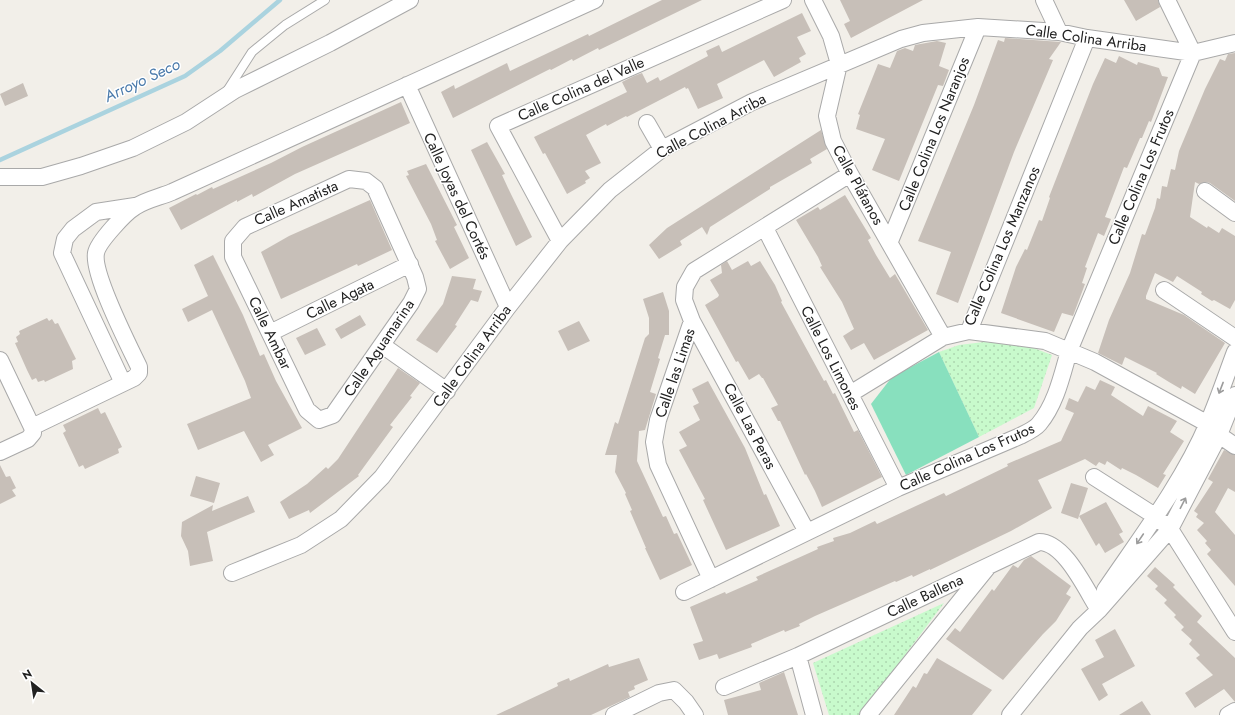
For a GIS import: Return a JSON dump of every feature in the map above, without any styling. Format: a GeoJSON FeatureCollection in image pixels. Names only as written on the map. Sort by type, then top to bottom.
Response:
{"type":"FeatureCollection","features":[{"type":"Feature","properties":{"kind":"street"},"geometry":{"type":"LineString","coordinates":[[0,177],[42,176],[80,166],[126,150],[186,122],[235,90],[330,43],[410,0]]}},
{"type":"Feature","properties":{"kind":"street"},"geometry":{"type":"LineString","coordinates":[[123,383],[62,253],[65,239],[73,229],[96,212],[135,206],[172,192],[595,0]]}},
{"type":"Feature","properties":{"kind":"street","name":"Calle Colina del Valle"},"geometry":{"type":"LineString","coordinates":[[560,241],[498,126],[783,0]]}},
{"type":"Feature","properties":{"kind":"street","name":"Calle Plátanos"},"geometry":{"type":"LineString","coordinates":[[813,0],[831,36],[838,64],[827,116],[834,141],[850,174],[944,337]]}},
{"type":"Feature","properties":{"kind":"street"},"geometry":{"type":"LineString","coordinates":[[1044,0],[1059,32]]}},
{"type":"Feature","properties":{"kind":"street"},"geometry":{"type":"LineString","coordinates":[[1167,0],[1193,53]]}},
{"type":"Feature","properties":{"kind":"street","name":"Calle Colina Arriba"},"geometry":{"type":"LineString","coordinates":[[232,573],[301,545],[341,519],[382,477],[508,307],[560,241],[610,190],[662,149],[752,102],[838,64],[915,35],[978,27],[1059,32],[1087,38],[1193,53],[1235,43]]}},
{"type":"Feature","properties":{"kind":"street","name":"Calle Colina Los Naranjos"},"geometry":{"type":"LineString","coordinates":[[890,241],[978,27]]}},
{"type":"Feature","properties":{"kind":"street","name":"Calle Colina Los Manzanos"},"geometry":{"type":"LineString","coordinates":[[850,394],[944,337],[969,331],[1087,38]]}},
{"type":"Feature","properties":{"kind":"street","name":"Calle Colina Los Frutos"},"geometry":{"type":"LineString","coordinates":[[684,592],[898,488],[1020,436],[1038,425],[1048,410],[1056,393],[1069,351],[1193,53]]}},
{"type":"Feature","properties":{"kind":"street","name":"Calle Joyas del Cortés"},"geometry":{"type":"LineString","coordinates":[[407,85],[508,307]]}},
{"type":"Feature","properties":{"kind":"street"},"geometry":{"type":"LineString","coordinates":[[647,123],[662,149]]}},
{"type":"Feature","properties":{"kind":"street","name":"Calle las Limas"},"geometry":{"type":"LineString","coordinates":[[711,579],[658,465],[654,442],[658,420],[692,321],[684,300],[685,287],[694,271],[850,174]]}},
{"type":"Feature","properties":{"kind":"street","name":"Calle Amatista"},"geometry":{"type":"LineString","coordinates":[[233,241],[245,227],[349,179],[366,181]]}},
{"type":"Feature","properties":{"kind":"street","name":"Calle Aguamarina"},"geometry":{"type":"LineString","coordinates":[[319,420],[333,415],[411,303],[418,289],[416,277],[375,188],[366,181]]}},
{"type":"Feature","properties":{"kind":"street"},"geometry":{"type":"LineString","coordinates":[[1204,191],[1235,213]]}},
{"type":"Feature","properties":{"kind":"street"},"geometry":{"type":"LineString","coordinates":[[32,427],[123,383],[138,373],[138,367],[113,312],[101,280],[96,253],[104,237],[135,206]]}},
{"type":"Feature","properties":{"kind":"street","name":"Calle Los Limones"},"geometry":{"type":"LineString","coordinates":[[765,228],[898,488]]}},
{"type":"Feature","properties":{"kind":"street","name":"Calle Ambar"},"geometry":{"type":"LineString","coordinates":[[233,241],[233,257],[307,410],[319,420]]}},
{"type":"Feature","properties":{"kind":"street","name":"Calle Agata"},"geometry":{"type":"LineString","coordinates":[[270,333],[410,264]]}},
{"type":"Feature","properties":{"kind":"street"},"geometry":{"type":"LineString","coordinates":[[1164,290],[1235,338]]}},
{"type":"Feature","properties":{"kind":"street","name":"Calle Las Peras"},"geometry":{"type":"LineString","coordinates":[[692,321],[807,532]]}},
{"type":"Feature","properties":{"kind":"street"},"geometry":{"type":"LineString","coordinates":[[969,331],[1045,341],[1095,362],[1213,430],[1235,446]]}},
{"type":"Feature","properties":{"kind":"street"},"geometry":{"type":"LineString","coordinates":[[382,345],[447,391]]}},
{"type":"Feature","properties":{"kind":"street"},"geometry":{"type":"LineString","coordinates":[[1010,715],[1097,607],[1170,530],[1213,430],[1235,352]]}},
{"type":"Feature","properties":{"kind":"street"},"geometry":{"type":"LineString","coordinates":[[0,360],[32,427],[33,433],[28,439],[0,452]]}},
{"type":"Feature","properties":{"kind":"street"},"geometry":{"type":"LineString","coordinates":[[1097,607],[1235,395]]}},
{"type":"Feature","properties":{"kind":"street"},"geometry":{"type":"LineString","coordinates":[[1094,477],[1155,516],[1170,530],[1235,632]]}},
{"type":"Feature","properties":{"kind":"street","name":"Calle Ballena"},"geometry":{"type":"LineString","coordinates":[[724,687],[798,656],[1033,544],[1047,542],[1063,554],[1097,607]]}},
{"type":"Feature","properties":{"kind":"street"},"geometry":{"type":"LineString","coordinates":[[868,715],[989,566]]}},
{"type":"Feature","properties":{"kind":"street"},"geometry":{"type":"LineString","coordinates":[[798,656],[814,715]]}},
{"type":"Feature","properties":{"kind":"street"},"geometry":{"type":"LineString","coordinates":[[614,715],[659,693],[674,690],[686,702],[695,715]]}},
{"type":"Feature","properties":{"kind":"street"},"geometry":{"type":"LineString","coordinates":[[1228,715],[1235,711]]}},
{"type":"Feature","properties":{"kind":"lane"},"geometry":{"type":"LineString","coordinates":[[223,99],[252,52],[285,25],[325,0]]}},
{"type":"Feature","properties":{"kind":"green space"},"geometry":{"type":"Polygon","coordinates":[[[984,342],[1023,344],[1052,355],[1034,408],[979,437],[939,352],[959,345],[984,342]]]}},
{"type":"Feature","properties":{"kind":"green space"},"geometry":{"type":"Polygon","coordinates":[[[939,352],[979,437],[906,475],[871,404],[892,377],[939,352]]]}},
{"type":"Feature","properties":{"kind":"green space"},"geometry":{"type":"Polygon","coordinates":[[[944,603],[860,715],[829,715],[813,663],[944,603]]]}},
{"type":"Feature","properties":{"kind":"building"},"geometry":{"type":"Polygon","coordinates":[[[662,0],[702,0],[599,50],[598,48],[573,61],[572,59],[551,70],[550,69],[453,118],[441,92],[454,85],[455,89],[507,63],[510,71],[588,34],[589,36],[662,0]]]}},
{"type":"Feature","properties":{"kind":"building"},"geometry":{"type":"Polygon","coordinates":[[[840,0],[923,0],[851,38],[844,24],[850,21],[840,0]]]}},
{"type":"Feature","properties":{"kind":"building"},"geometry":{"type":"Polygon","coordinates":[[[1124,0],[1158,0],[1160,7],[1136,21],[1124,0]]]}},
{"type":"Feature","properties":{"kind":"building"},"geometry":{"type":"Polygon","coordinates":[[[802,13],[811,31],[797,37],[806,54],[799,58],[801,62],[774,77],[764,60],[717,84],[723,98],[698,109],[688,88],[686,89],[685,87],[627,117],[626,116],[607,126],[606,124],[586,135],[601,163],[585,171],[590,178],[585,181],[586,183],[567,194],[545,153],[543,154],[534,137],[627,92],[622,82],[634,76],[642,73],[647,83],[658,77],[660,81],[708,56],[706,51],[719,45],[722,52],[802,13]]]}},
{"type":"Feature","properties":{"kind":"building"},"geometry":{"type":"Polygon","coordinates":[[[1005,38],[1061,42],[1049,59],[1053,60],[1014,152],[958,303],[936,294],[951,252],[918,241],[974,105],[998,40],[1004,42],[1005,38]]]}},
{"type":"Feature","properties":{"kind":"building"},"geometry":{"type":"Polygon","coordinates":[[[937,41],[946,43],[939,66],[949,70],[943,86],[938,85],[899,181],[872,170],[885,139],[856,129],[860,115],[858,114],[878,64],[890,68],[897,51],[905,48],[913,51],[915,45],[937,41]]]}},
{"type":"Feature","properties":{"kind":"building"},"geometry":{"type":"Polygon","coordinates":[[[1235,53],[1235,201],[1210,183],[1206,182],[1199,184],[1195,182],[1190,217],[1207,228],[1208,226],[1219,233],[1222,228],[1235,236],[1235,300],[1230,309],[1214,300],[1212,301],[1201,294],[1202,292],[1177,276],[1173,282],[1155,273],[1146,296],[1146,299],[1184,315],[1225,343],[1195,394],[1182,386],[1181,389],[1156,374],[1157,373],[1125,357],[1122,365],[1098,353],[1109,320],[1130,273],[1142,234],[1145,235],[1157,198],[1160,199],[1162,186],[1167,187],[1171,169],[1175,170],[1179,151],[1205,89],[1220,59],[1225,61],[1228,54],[1235,53]]]}},
{"type":"Feature","properties":{"kind":"building"},"geometry":{"type":"Polygon","coordinates":[[[1119,56],[1137,65],[1138,62],[1159,68],[1162,76],[1168,77],[1151,122],[1149,121],[1142,138],[1140,138],[1127,168],[1124,167],[1105,217],[1111,219],[1104,236],[1098,233],[1085,267],[1087,268],[1082,283],[1085,284],[1073,316],[1062,313],[1054,332],[1001,313],[1016,267],[1025,249],[1027,250],[1039,220],[1042,221],[1050,198],[1049,197],[1093,84],[1105,58],[1116,63],[1119,56]]]}},
{"type":"Feature","properties":{"kind":"building"},"geometry":{"type":"Polygon","coordinates":[[[23,83],[28,96],[5,106],[0,94],[23,83]]]}},
{"type":"Feature","properties":{"kind":"building"},"geometry":{"type":"Polygon","coordinates":[[[401,102],[410,123],[295,174],[253,197],[252,194],[237,202],[237,200],[181,230],[169,208],[196,194],[197,195],[212,187],[213,189],[271,163],[302,147],[401,102]]]}},
{"type":"Feature","properties":{"kind":"building"},"geometry":{"type":"Polygon","coordinates":[[[821,130],[827,149],[810,159],[812,163],[770,187],[770,189],[710,227],[707,235],[702,227],[680,241],[682,245],[659,259],[649,245],[667,228],[821,130]]]}},
{"type":"Feature","properties":{"kind":"building"},"geometry":{"type":"Polygon","coordinates":[[[487,142],[505,174],[502,175],[532,237],[516,246],[471,150],[487,142]]]}},
{"type":"Feature","properties":{"kind":"building"},"geometry":{"type":"Polygon","coordinates":[[[426,164],[457,225],[454,227],[469,258],[450,269],[435,241],[437,240],[431,224],[406,176],[409,175],[407,171],[426,164]]]}},
{"type":"Feature","properties":{"kind":"building"},"geometry":{"type":"Polygon","coordinates":[[[845,195],[871,238],[868,240],[890,278],[895,274],[928,330],[874,360],[864,343],[851,350],[843,336],[854,329],[842,302],[820,267],[822,266],[818,257],[796,220],[818,207],[820,210],[845,195]]]}},
{"type":"Feature","properties":{"kind":"building"},"geometry":{"type":"Polygon","coordinates":[[[370,200],[392,250],[358,266],[357,264],[281,299],[261,252],[289,236],[370,200]]]}},
{"type":"Feature","properties":{"kind":"building"},"geometry":{"type":"Polygon","coordinates":[[[213,255],[243,315],[260,356],[264,354],[276,381],[302,428],[268,445],[274,455],[261,462],[244,431],[198,450],[187,424],[251,398],[245,381],[212,310],[188,322],[182,309],[208,296],[194,265],[213,255]]]}},
{"type":"Feature","properties":{"kind":"building"},"geometry":{"type":"Polygon","coordinates":[[[727,261],[732,270],[748,261],[751,266],[760,261],[775,285],[782,301],[781,302],[824,381],[826,380],[833,394],[835,393],[854,432],[858,430],[882,477],[822,507],[806,474],[805,475],[780,421],[778,421],[771,408],[778,405],[763,378],[759,374],[749,380],[738,361],[736,362],[705,305],[719,295],[710,280],[722,273],[721,265],[727,261]]]}},
{"type":"Feature","properties":{"kind":"building"},"geometry":{"type":"Polygon","coordinates":[[[452,276],[476,279],[473,289],[482,291],[478,302],[471,300],[455,325],[457,326],[437,353],[416,340],[443,304],[452,276]]]}},
{"type":"Feature","properties":{"kind":"building"},"geometry":{"type":"Polygon","coordinates":[[[663,292],[669,311],[669,335],[665,335],[658,358],[660,359],[650,392],[656,394],[645,430],[639,431],[637,461],[663,517],[666,516],[674,534],[677,533],[692,565],[660,580],[630,511],[632,510],[625,494],[626,493],[615,472],[617,455],[605,455],[615,422],[618,424],[645,338],[649,334],[649,318],[643,299],[663,292]]]}},
{"type":"Feature","properties":{"kind":"building"},"geometry":{"type":"Polygon","coordinates":[[[360,315],[366,325],[341,339],[335,329],[360,315]]]}},
{"type":"Feature","properties":{"kind":"building"},"geometry":{"type":"Polygon","coordinates":[[[47,318],[49,321],[52,319],[55,324],[58,323],[76,359],[72,361],[73,369],[45,382],[44,380],[38,382],[36,378],[32,380],[15,343],[18,342],[16,337],[20,334],[19,331],[47,318]]]}},
{"type":"Feature","properties":{"kind":"building"},"geometry":{"type":"Polygon","coordinates":[[[579,321],[590,341],[568,351],[558,331],[579,321]]]}},
{"type":"Feature","properties":{"kind":"building"},"geometry":{"type":"Polygon","coordinates":[[[317,328],[326,345],[305,355],[296,338],[317,328]]]}},
{"type":"Feature","properties":{"kind":"building"},"geometry":{"type":"Polygon","coordinates":[[[398,368],[420,383],[410,396],[412,397],[390,425],[393,427],[358,475],[359,476],[310,513],[309,510],[289,519],[280,502],[307,484],[326,467],[328,469],[338,459],[398,368]]]}},
{"type":"Feature","properties":{"kind":"building"},"geometry":{"type":"Polygon","coordinates":[[[1100,380],[1115,387],[1111,395],[1143,416],[1148,406],[1177,421],[1170,432],[1184,441],[1163,474],[1166,475],[1158,488],[1122,468],[1121,470],[1107,461],[1105,465],[1099,462],[1096,466],[1085,459],[1038,480],[1052,508],[1011,531],[930,570],[913,577],[912,575],[896,582],[895,581],[815,616],[799,624],[800,626],[785,632],[784,630],[751,644],[752,647],[719,659],[717,654],[699,660],[693,644],[703,641],[690,607],[725,592],[726,594],[758,580],[756,577],[818,549],[817,547],[834,541],[833,538],[850,533],[875,521],[877,524],[944,493],[946,496],[1008,466],[1007,464],[1061,441],[1074,413],[1065,409],[1069,398],[1078,402],[1086,386],[1095,390],[1100,380]]]}},
{"type":"Feature","properties":{"kind":"building"},"geometry":{"type":"Polygon","coordinates":[[[708,381],[745,448],[764,495],[766,494],[780,526],[726,550],[703,500],[705,499],[679,450],[687,446],[679,432],[700,420],[693,406],[699,403],[692,389],[708,381]]]}},
{"type":"Feature","properties":{"kind":"building"},"geometry":{"type":"Polygon","coordinates":[[[98,408],[101,414],[105,412],[122,447],[118,449],[119,453],[85,469],[83,465],[79,467],[63,433],[66,431],[63,425],[98,408]]]}},
{"type":"Feature","properties":{"kind":"building"},"geometry":{"type":"Polygon","coordinates":[[[1224,450],[1235,455],[1235,492],[1228,488],[1215,512],[1235,535],[1235,586],[1207,554],[1211,550],[1205,543],[1207,541],[1197,530],[1204,523],[1196,517],[1198,514],[1194,511],[1213,482],[1208,479],[1224,450]]]}},
{"type":"Feature","properties":{"kind":"building"},"geometry":{"type":"Polygon","coordinates":[[[0,465],[6,477],[10,476],[16,488],[12,490],[16,496],[0,504],[0,465]]]}},
{"type":"Feature","properties":{"kind":"building"},"geometry":{"type":"Polygon","coordinates":[[[196,476],[220,483],[214,503],[190,496],[196,476]]]}},
{"type":"Feature","properties":{"kind":"building"},"geometry":{"type":"Polygon","coordinates":[[[1071,483],[1088,488],[1078,519],[1061,513],[1071,483]]]}},
{"type":"Feature","properties":{"kind":"building"},"geometry":{"type":"Polygon","coordinates":[[[248,496],[255,512],[207,532],[213,561],[190,566],[188,551],[181,536],[182,522],[213,505],[212,511],[248,496]]]}},
{"type":"Feature","properties":{"kind":"building"},"geometry":{"type":"Polygon","coordinates":[[[1106,502],[1123,532],[1119,534],[1124,542],[1105,553],[1099,543],[1096,546],[1079,516],[1106,502]]]}},
{"type":"Feature","properties":{"kind":"building"},"geometry":{"type":"Polygon","coordinates":[[[1031,556],[1071,586],[1066,594],[1071,597],[1056,621],[1003,680],[946,639],[955,628],[960,632],[992,589],[994,591],[1013,565],[1018,568],[1024,560],[1031,556]]]}},
{"type":"Feature","properties":{"kind":"building"},"geometry":{"type":"Polygon","coordinates":[[[1155,567],[1175,585],[1173,587],[1202,616],[1197,622],[1235,658],[1235,702],[1224,689],[1195,708],[1185,693],[1213,675],[1196,658],[1200,655],[1189,644],[1192,640],[1181,630],[1184,627],[1174,617],[1176,615],[1164,603],[1167,600],[1155,589],[1158,586],[1147,576],[1155,567]]]}},
{"type":"Feature","properties":{"kind":"building"},"geometry":{"type":"Polygon","coordinates":[[[1115,629],[1135,666],[1102,684],[1108,695],[1099,701],[1081,669],[1104,657],[1095,640],[1115,629]]]}},
{"type":"Feature","properties":{"kind":"building"},"geometry":{"type":"Polygon","coordinates":[[[639,658],[648,680],[634,686],[635,689],[628,692],[630,697],[591,715],[496,715],[558,686],[557,683],[569,678],[570,681],[608,664],[609,667],[639,658]]]}},
{"type":"Feature","properties":{"kind":"building"},"geometry":{"type":"Polygon","coordinates":[[[937,658],[992,690],[972,715],[894,715],[913,686],[916,688],[924,673],[927,674],[937,658]]]}},
{"type":"Feature","properties":{"kind":"building"},"geometry":{"type":"Polygon","coordinates":[[[784,672],[798,715],[728,715],[724,700],[761,690],[759,683],[784,672]]]}},
{"type":"Feature","properties":{"kind":"building"},"geometry":{"type":"Polygon","coordinates":[[[1142,701],[1151,715],[1119,715],[1142,701]]]}},
{"type":"Feature","properties":{"kind":"waterway","name":"Arroyo Seco"},"geometry":{"type":"LineString","coordinates":[[0,160],[185,76],[220,51],[280,0]]}}]}
